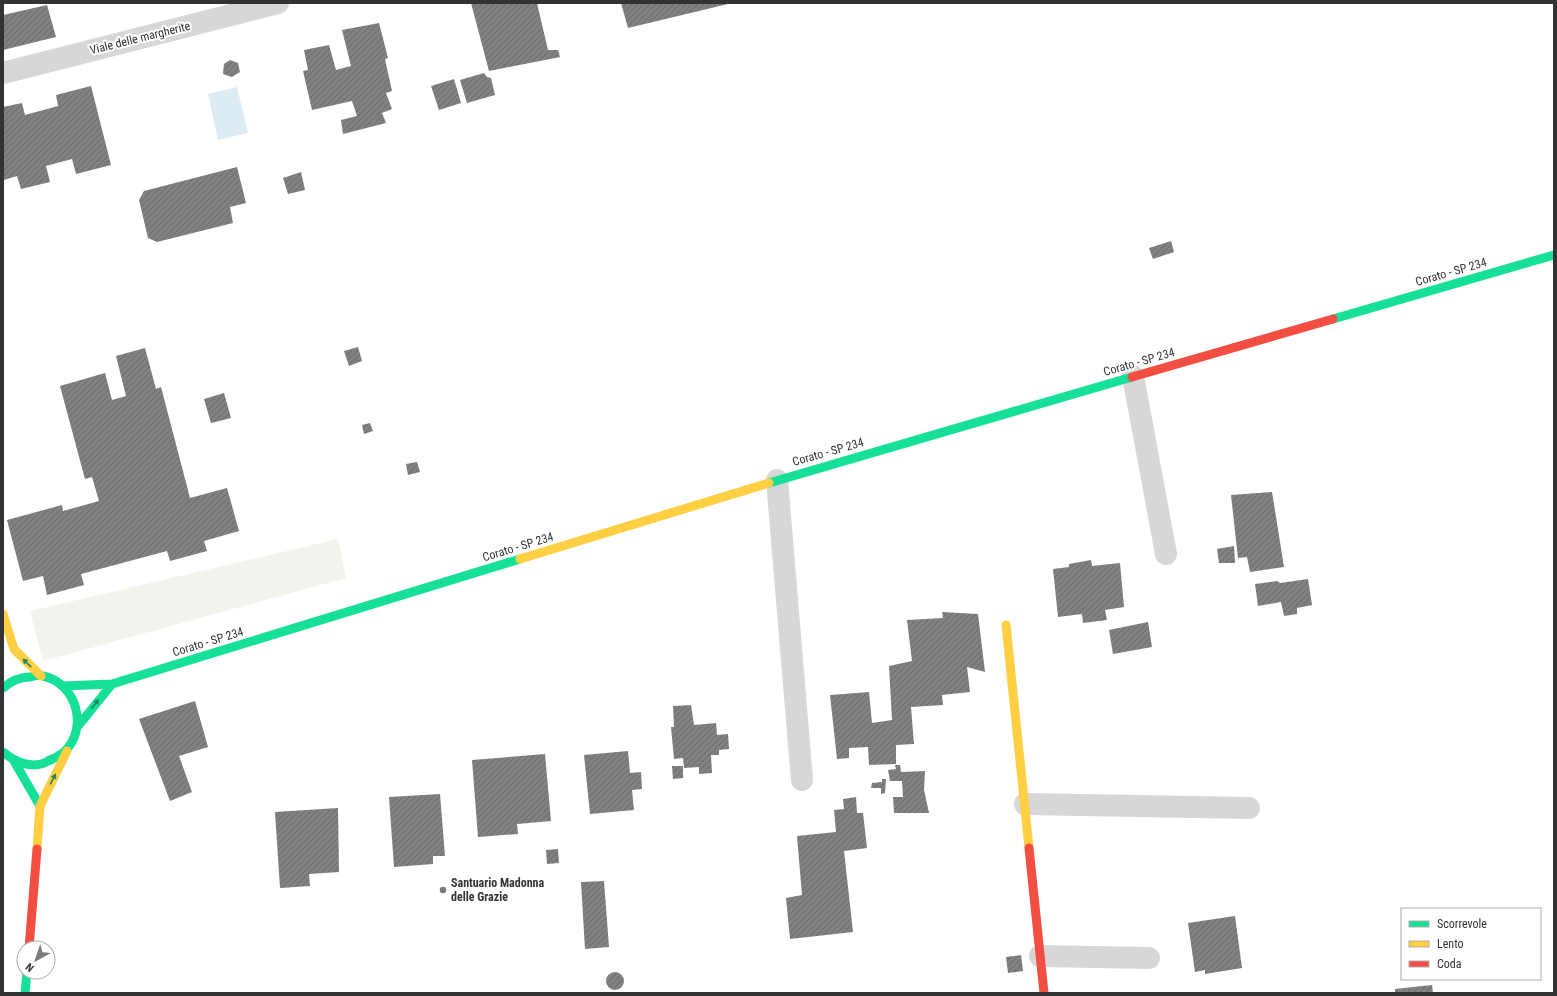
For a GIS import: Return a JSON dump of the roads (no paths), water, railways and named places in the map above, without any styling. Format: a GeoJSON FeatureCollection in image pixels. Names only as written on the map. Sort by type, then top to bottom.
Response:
{"type":"FeatureCollection","features":[{"type":"Feature","properties":{"kind":"main road","name":"Corato - SP 234"},"geometry":{"type":"LineString","coordinates":[[63,686],[112,684],[777,480],[1554,255]]}},
{"type":"Feature","properties":{"kind":"main road"},"geometry":{"type":"LineString","coordinates":[[3,614],[13,653],[41,676]]}},
{"type":"Feature","properties":{"kind":"main road"},"geometry":{"type":"LineString","coordinates":[[1006,624],[1026,804],[1044,993]]}},
{"type":"Feature","properties":{"kind":"main road"},"geometry":{"type":"LineString","coordinates":[[4,687],[9,671]]}},
{"type":"Feature","properties":{"kind":"main road","name":"Corato - SP 234"},"geometry":{"type":"LineString","coordinates":[[4,687],[17,679],[29,676],[41,676],[53,680],[63,686],[72,697],[78,711],[79,725]]}},
{"type":"Feature","properties":{"kind":"main road"},"geometry":{"type":"LineString","coordinates":[[30,940],[40,806],[67,751],[75,739],[79,725],[112,684]]}},
{"type":"Feature","properties":{"kind":"main road"},"geometry":{"type":"LineString","coordinates":[[14,761],[28,765],[42,764],[56,760],[67,751]]}},
{"type":"Feature","properties":{"kind":"main road"},"geometry":{"type":"LineString","coordinates":[[3,752],[14,761],[40,806]]}},
{"type":"Feature","properties":{"kind":"main road"},"geometry":{"type":"LineString","coordinates":[[25,993],[26,980]]}},
{"type":"Feature","properties":{"kind":"street","name":"Viale delle margherite"},"geometry":{"type":"LineString","coordinates":[[3,73],[278,3]]}},
{"type":"Feature","properties":{"kind":"street"},"geometry":{"type":"LineString","coordinates":[[1133,376],[1166,554]]}},
{"type":"Feature","properties":{"kind":"street"},"geometry":{"type":"LineString","coordinates":[[777,480],[802,780]]}},
{"type":"Feature","properties":{"kind":"street"},"geometry":{"type":"LineString","coordinates":[[1026,804],[1249,808]]}},
{"type":"Feature","properties":{"kind":"street"},"geometry":{"type":"LineString","coordinates":[[1040,956],[1149,958]]}},
{"type":"Feature","properties":{"kind":"place","name":"Santuario Madonna delle Grazie"},"geometry":{"type":"Point","coordinates":[443,890]}}]}
